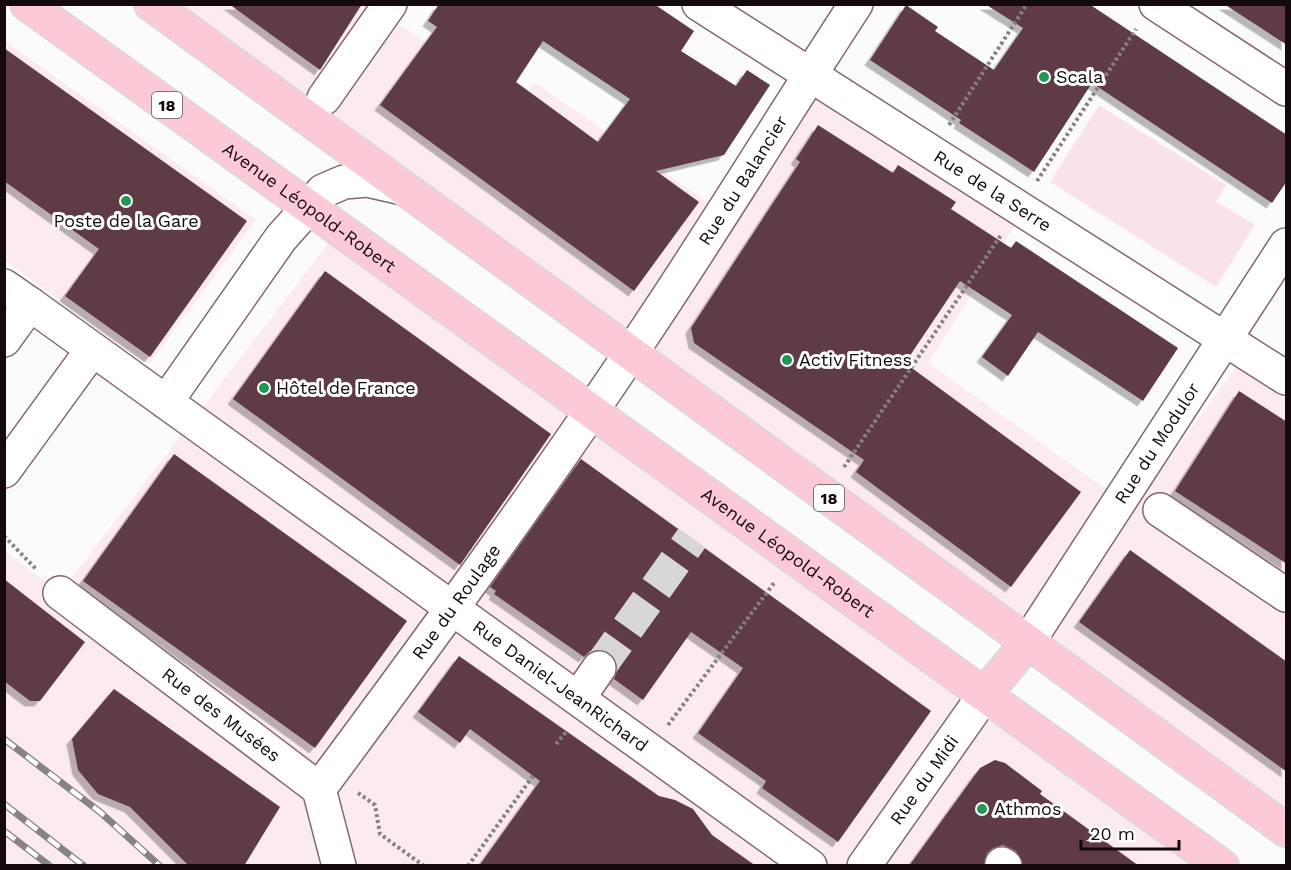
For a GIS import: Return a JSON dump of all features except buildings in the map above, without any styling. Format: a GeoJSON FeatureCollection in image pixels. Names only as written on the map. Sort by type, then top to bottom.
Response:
{"type":"FeatureCollection","features":[{"type":"Feature","properties":{"kind":"main road","name":"Avenue Léopold-Robert"},"geometry":{"type":"LineString","coordinates":[[27,4],[1222,866]]}},
{"type":"Feature","properties":{"kind":"main road","name":"18"},"geometry":{"type":"LineString","coordinates":[[151,4],[1287,830]]}},
{"type":"Feature","properties":{"kind":"main road"},"geometry":{"type":"LineString","coordinates":[[985,694],[1028,642]]}},
{"type":"Feature","properties":{"kind":"street"},"geometry":{"type":"LineString","coordinates":[[324,98],[390,4]]}},
{"type":"Feature","properties":{"kind":"street","name":"Rue de la Serre"},"geometry":{"type":"LineString","coordinates":[[699,4],[1287,378]]}},
{"type":"Feature","properties":{"kind":"street","name":"Rue du Balancier"},"geometry":{"type":"LineString","coordinates":[[630,354],[856,4]]}},
{"type":"Feature","properties":{"kind":"street"},"geometry":{"type":"LineString","coordinates":[[1147,15],[1287,89]]}},
{"type":"Feature","properties":{"kind":"street"},"geometry":{"type":"LineString","coordinates":[[166,402],[281,238],[307,206],[323,191],[344,182],[367,180],[402,188]]}},
{"type":"Feature","properties":{"kind":"street","name":"Rue du Modulor"},"geometry":{"type":"LineString","coordinates":[[1028,642],[1287,245]]}},
{"type":"Feature","properties":{"kind":"street"},"geometry":{"type":"LineString","coordinates":[[4,340],[17,295]]}},
{"type":"Feature","properties":{"kind":"street","name":"Rue Daniel-JeanRichard"},"geometry":{"type":"LineString","coordinates":[[17,295],[579,697],[810,866]]}},
{"type":"Feature","properties":{"kind":"street"},"geometry":{"type":"LineString","coordinates":[[4,471],[92,350]]}},
{"type":"Feature","properties":{"kind":"street"},"geometry":{"type":"LineString","coordinates":[[591,412],[630,354]]}},
{"type":"Feature","properties":{"kind":"street","name":"Rue du Roulage"},"geometry":{"type":"LineString","coordinates":[[325,781],[454,609],[591,412]]}},
{"type":"Feature","properties":{"kind":"street"},"geometry":{"type":"LineString","coordinates":[[1160,510],[1287,595]]}},
{"type":"Feature","properties":{"kind":"street","name":"Rue des Musées"},"geometry":{"type":"LineString","coordinates":[[60,593],[325,781]]}},
{"type":"Feature","properties":{"kind":"street"},"geometry":{"type":"LineString","coordinates":[[579,697],[599,668]]}},
{"type":"Feature","properties":{"kind":"street","name":"Rue du Midi"},"geometry":{"type":"LineString","coordinates":[[864,866],[985,694]]}},
{"type":"Feature","properties":{"kind":"street"},"geometry":{"type":"LineString","coordinates":[[325,781],[339,866]]}},
{"type":"Feature","properties":{"kind":"path"},"geometry":{"type":"LineString","coordinates":[[932,153],[1027,4]]}},
{"type":"Feature","properties":{"kind":"path"},"geometry":{"type":"LineString","coordinates":[[825,495],[1147,15]]}},
{"type":"Feature","properties":{"kind":"path"},"geometry":{"type":"LineString","coordinates":[[4,536],[60,593]]}},
{"type":"Feature","properties":{"kind":"path"},"geometry":{"type":"LineString","coordinates":[[650,750],[774,583]]}},
{"type":"Feature","properties":{"kind":"path"},"geometry":{"type":"LineString","coordinates":[[468,866],[533,776]]}},
{"type":"Feature","properties":{"kind":"path"},"geometry":{"type":"LineString","coordinates":[[325,781],[375,805],[380,834],[424,866]]}},
{"type":"Feature","properties":{"kind":"shaded area"},"geometry":{"type":"Polygon","coordinates":[[[176,5],[370,5],[519,105],[535,83],[735,221],[818,93],[1016,224],[928,363],[1133,508],[1236,367],[1286,400],[1286,821],[176,5]]]}},
{"type":"Feature","properties":{"kind":"shaded area","name":"Poste de la Gare"},"geometry":{"type":"Polygon","coordinates":[[[5,41],[256,220],[149,364],[5,261],[5,41]]]}},
{"type":"Feature","properties":{"kind":"shaded area"},"geometry":{"type":"Polygon","coordinates":[[[1099,105],[1226,185],[1216,201],[1255,225],[1216,287],[1050,182],[1099,105]]]}},
{"type":"Feature","properties":{"kind":"shaded area"},"geometry":{"type":"Polygon","coordinates":[[[331,240],[1193,865],[5,865],[4,550],[60,593],[331,240]]]}},
{"type":"Feature","properties":{"kind":"tunnel"},"geometry":{"type":"LineString","coordinates":[[599,668],[692,538]]}},
{"type":"Feature","properties":{"kind":"railway"},"geometry":{"type":"LineString","coordinates":[[4,739],[100,812],[160,866]]}},
{"type":"Feature","properties":{"kind":"railway"},"geometry":{"type":"LineString","coordinates":[[4,804],[84,866]]}},
{"type":"Feature","properties":{"kind":"railway"},"geometry":{"type":"LineString","coordinates":[[4,831],[50,866]]}},
{"type":"Feature","properties":{"kind":"place","name":"Scala"},"geometry":{"type":"Point","coordinates":[1044,77]}},
{"type":"Feature","properties":{"kind":"place","name":"Poste de la Gare"},"geometry":{"type":"Point","coordinates":[126,201]}},
{"type":"Feature","properties":{"kind":"place","name":"Activ Fitness"},"geometry":{"type":"Point","coordinates":[787,360]}},
{"type":"Feature","properties":{"kind":"place","name":"Hôtel de France"},"geometry":{"type":"Point","coordinates":[264,388]}},
{"type":"Feature","properties":{"kind":"place","name":"Athmos"},"geometry":{"type":"Point","coordinates":[982,809]}}]}
